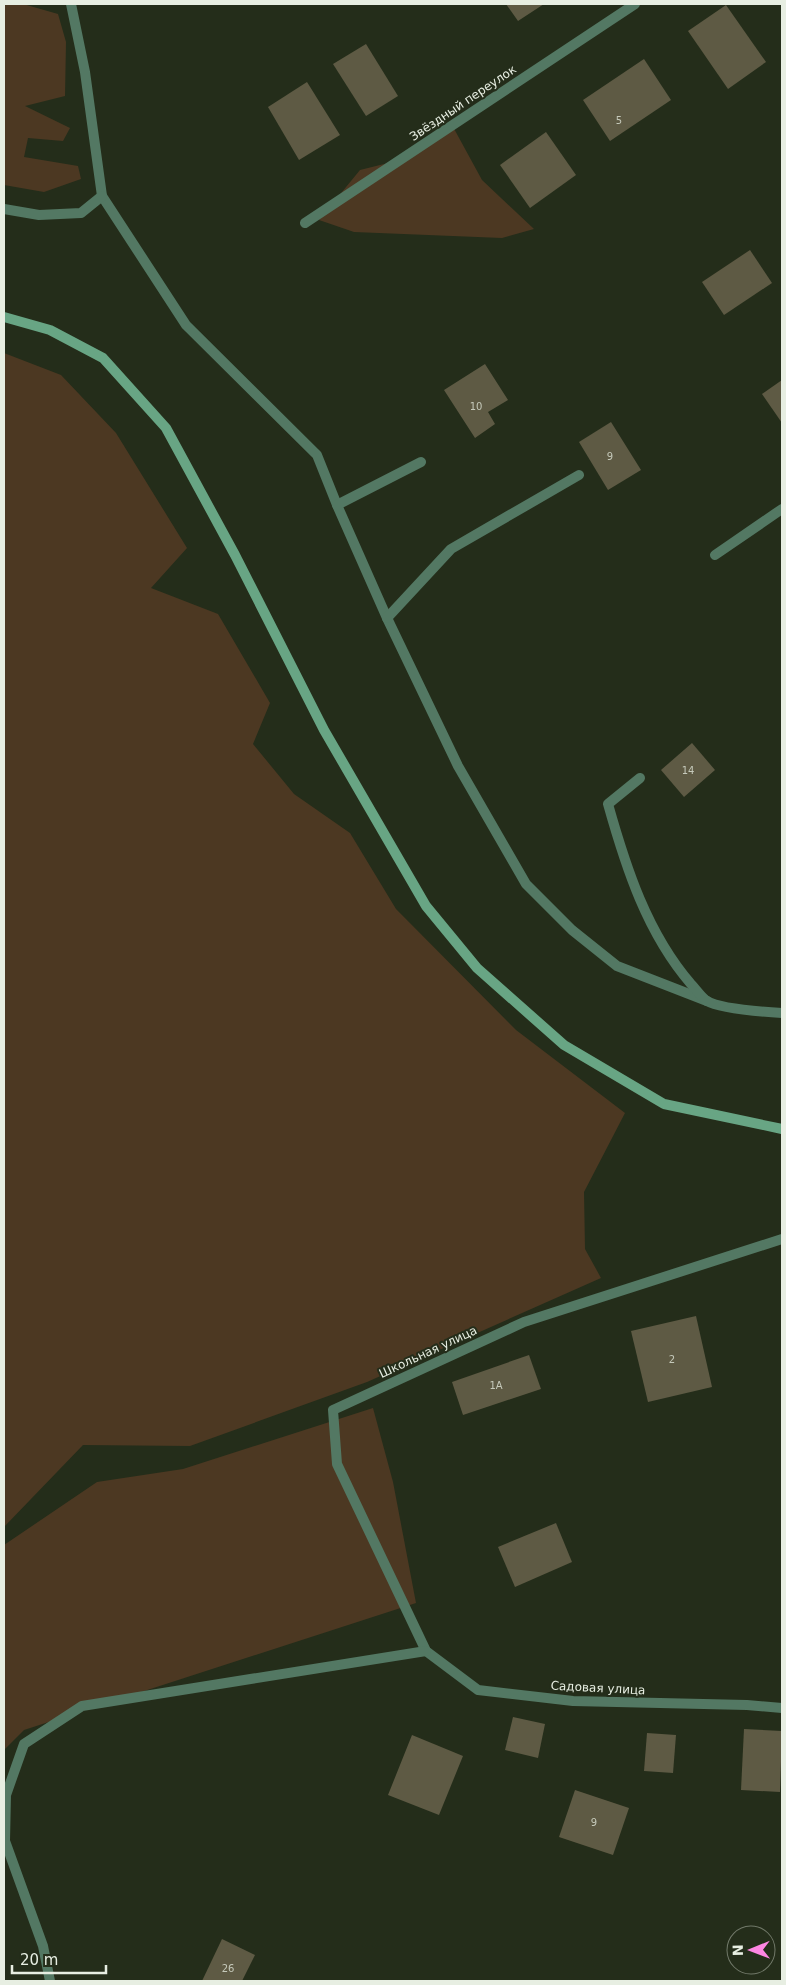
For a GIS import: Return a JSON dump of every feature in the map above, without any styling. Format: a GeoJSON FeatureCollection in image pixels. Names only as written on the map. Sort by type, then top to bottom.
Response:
{"type":"FeatureCollection","features":[{"type":"Feature","properties":{"kind":"street"},"geometry":{"type":"LineString","coordinates":[[71,4],[85,72],[102,196],[186,325],[317,455],[387,618],[458,766],[526,884],[572,930],[617,966],[707,1001],[750,1012],[782,1013]]}},
{"type":"Feature","properties":{"kind":"street","name":"Звёздный переулок"},"geometry":{"type":"LineString","coordinates":[[305,223],[636,4]]}},
{"type":"Feature","properties":{"kind":"street"},"geometry":{"type":"LineString","coordinates":[[4,209],[39,215],[81,213],[102,196]]}},
{"type":"Feature","properties":{"kind":"street"},"geometry":{"type":"LineString","coordinates":[[4,317],[50,330],[103,358],[166,428],[235,555],[324,730],[426,906],[477,968],[564,1045],[664,1104],[782,1128]]}},
{"type":"Feature","properties":{"kind":"street"},"geometry":{"type":"LineString","coordinates":[[337,505],[421,462]]}},
{"type":"Feature","properties":{"kind":"street"},"geometry":{"type":"LineString","coordinates":[[387,618],[451,549],[579,475]]}},
{"type":"Feature","properties":{"kind":"street"},"geometry":{"type":"LineString","coordinates":[[716,555],[782,509]]}},
{"type":"Feature","properties":{"kind":"street"},"geometry":{"type":"LineString","coordinates":[[640,778],[608,804],[625,864],[646,914],[676,967],[707,1001]]}},
{"type":"Feature","properties":{"kind":"street","name":"Школьная улица"},"geometry":{"type":"LineString","coordinates":[[426,1651],[337,1464],[333,1410],[524,1322],[782,1239]]}},
{"type":"Feature","properties":{"kind":"street"},"geometry":{"type":"LineString","coordinates":[[50,1981],[43,1946],[4,1841],[6,1795],[24,1744],[82,1706],[426,1651]]}},
{"type":"Feature","properties":{"kind":"street","name":"Садовая улица"},"geometry":{"type":"LineString","coordinates":[[426,1651],[478,1690],[573,1701],[746,1705],[782,1708]]}},
{"type":"Feature","properties":{"kind":"shaded area"},"geometry":{"type":"Polygon","coordinates":[[[4,4],[23,4],[58,14],[66,42],[65,96],[25,106],[70,128],[63,141],[28,138],[24,157],[78,166],[81,179],[44,192],[4,185],[4,4]]]}},
{"type":"Feature","properties":{"kind":"shaded area"},"geometry":{"type":"Polygon","coordinates":[[[452,125],[482,180],[534,229],[502,238],[354,232],[319,220],[360,170],[412,157],[452,125]]]}},
{"type":"Feature","properties":{"kind":"shaded area"},"geometry":{"type":"Polygon","coordinates":[[[4,353],[61,375],[116,433],[187,548],[151,588],[218,614],[270,703],[253,744],[294,794],[350,833],[396,909],[516,1030],[625,1113],[584,1192],[585,1249],[601,1278],[367,1382],[190,1446],[83,1445],[4,1527],[4,353]]]}},
{"type":"Feature","properties":{"kind":"shaded area"},"geometry":{"type":"Polygon","coordinates":[[[373,1408],[393,1482],[416,1603],[24,1730],[4,1750],[4,1545],[97,1482],[183,1469],[373,1408]]]}},
{"type":"Feature","properties":{"kind":"building"},"geometry":{"type":"Polygon","coordinates":[[[506,4],[544,4],[518,21],[506,4]]]}},
{"type":"Feature","properties":{"kind":"building"},"geometry":{"type":"Polygon","coordinates":[[[726,5],[766,62],[728,89],[688,31],[726,5]]]}},
{"type":"Feature","properties":{"kind":"building"},"geometry":{"type":"Polygon","coordinates":[[[366,44],[398,96],[366,116],[333,64],[366,44]]]}},
{"type":"Feature","properties":{"kind":"building"},"geometry":{"type":"Polygon","coordinates":[[[644,59],[671,100],[610,141],[583,100],[644,59]]]}},
{"type":"Feature","properties":{"kind":"building"},"geometry":{"type":"Polygon","coordinates":[[[307,82],[340,135],[299,160],[268,107],[307,82]]]}},
{"type":"Feature","properties":{"kind":"building"},"geometry":{"type":"Polygon","coordinates":[[[546,132],[576,175],[530,208],[500,165],[546,132]]]}},
{"type":"Feature","properties":{"kind":"building"},"geometry":{"type":"Polygon","coordinates":[[[750,250],[772,283],[724,315],[702,282],[750,250]]]}},
{"type":"Feature","properties":{"kind":"building"},"geometry":{"type":"Polygon","coordinates":[[[485,364],[508,400],[488,412],[495,424],[475,438],[444,390],[485,364]]]}},
{"type":"Feature","properties":{"kind":"building"},"geometry":{"type":"Polygon","coordinates":[[[782,380],[782,423],[762,394],[782,380]]]}},
{"type":"Feature","properties":{"kind":"building"},"geometry":{"type":"Polygon","coordinates":[[[611,422],[641,470],[608,490],[579,442],[611,422]]]}},
{"type":"Feature","properties":{"kind":"building"},"geometry":{"type":"Polygon","coordinates":[[[692,743],[715,770],[684,797],[661,770],[692,743]]]}},
{"type":"Feature","properties":{"kind":"building"},"geometry":{"type":"Polygon","coordinates":[[[696,1316],[712,1387],[648,1402],[631,1331],[696,1316]]]}},
{"type":"Feature","properties":{"kind":"building"},"geometry":{"type":"Polygon","coordinates":[[[529,1355],[541,1389],[463,1415],[452,1382],[529,1355]]]}},
{"type":"Feature","properties":{"kind":"building"},"geometry":{"type":"Polygon","coordinates":[[[556,1523],[572,1562],[515,1587],[498,1547],[556,1523]]]}},
{"type":"Feature","properties":{"kind":"building"},"geometry":{"type":"Polygon","coordinates":[[[513,1717],[545,1724],[538,1758],[505,1750],[513,1717]]]}},
{"type":"Feature","properties":{"kind":"building"},"geometry":{"type":"Polygon","coordinates":[[[744,1729],[782,1731],[780,1792],[741,1790],[744,1729]]]}},
{"type":"Feature","properties":{"kind":"building"},"geometry":{"type":"Polygon","coordinates":[[[647,1733],[676,1735],[673,1773],[644,1771],[647,1733]]]}},
{"type":"Feature","properties":{"kind":"building"},"geometry":{"type":"Polygon","coordinates":[[[412,1735],[463,1756],[439,1815],[388,1795],[412,1735]]]}},
{"type":"Feature","properties":{"kind":"building"},"geometry":{"type":"Polygon","coordinates":[[[575,1790],[629,1808],[613,1855],[559,1837],[575,1790]]]}},
{"type":"Feature","properties":{"kind":"building"},"geometry":{"type":"Polygon","coordinates":[[[222,1939],[255,1955],[242,1981],[202,1981],[222,1939]]]}}]}
